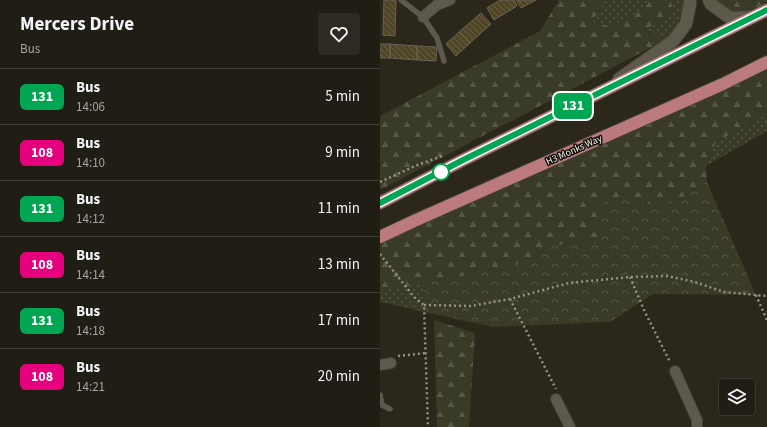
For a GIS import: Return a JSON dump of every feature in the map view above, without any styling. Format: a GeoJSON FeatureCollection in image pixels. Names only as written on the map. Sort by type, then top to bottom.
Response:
{"type":"FeatureCollection","features":[{"type":"Feature","properties":{"kind":"main road"},"geometry":{"type":"LineString","coordinates":[[380,203],[463,160],[767,10]]}},
{"type":"Feature","properties":{"kind":"main road","name":"H3 Monks Way"},"geometry":{"type":"LineString","coordinates":[[380,237],[723,84],[767,62]]}},
{"type":"Feature","properties":{"kind":"street"},"geometry":{"type":"LineString","coordinates":[[423,17],[437,5],[450,0]]}},
{"type":"Feature","properties":{"kind":"street"},"geometry":{"type":"LineString","coordinates":[[598,94],[673,41],[686,24],[690,0]]}},
{"type":"Feature","properties":{"kind":"street"},"geometry":{"type":"LineString","coordinates":[[708,0],[730,18],[752,17]]}},
{"type":"Feature","properties":{"kind":"street"},"geometry":{"type":"LineString","coordinates":[[380,365],[391,363]]}},
{"type":"Feature","properties":{"kind":"street"},"geometry":{"type":"LineString","coordinates":[[675,371],[697,420],[697,427]]}},
{"type":"Feature","properties":{"kind":"street"},"geometry":{"type":"LineString","coordinates":[[556,399],[570,427]]}},
{"type":"Feature","properties":{"kind":"lane"},"geometry":{"type":"LineString","coordinates":[[401,0],[423,17],[437,38],[444,61]]}},
{"type":"Feature","properties":{"kind":"lane"},"geometry":{"type":"LineString","coordinates":[[380,395],[382,404],[390,409]]}},
{"type":"Feature","properties":{"kind":"path"},"geometry":{"type":"LineString","coordinates":[[380,182],[441,156],[455,156],[463,160]]}},
{"type":"Feature","properties":{"kind":"path"},"geometry":{"type":"LineString","coordinates":[[380,254],[414,298],[424,305],[471,306],[510,299],[569,283],[630,277],[667,276],[695,282],[724,292],[767,296]]}},
{"type":"Feature","properties":{"kind":"path"},"geometry":{"type":"LineString","coordinates":[[630,277],[644,310],[675,371]]}},
{"type":"Feature","properties":{"kind":"path"},"geometry":{"type":"LineString","coordinates":[[756,295],[767,320]]}},
{"type":"Feature","properties":{"kind":"path"},"geometry":{"type":"LineString","coordinates":[[510,299],[558,393],[556,399]]}},
{"type":"Feature","properties":{"kind":"path"},"geometry":{"type":"LineString","coordinates":[[424,305],[428,427]]}},
{"type":"Feature","properties":{"kind":"path"},"geometry":{"type":"LineString","coordinates":[[391,363],[397,356],[426,353]]}},
{"type":"Feature","properties":{"kind":"green space"},"geometry":{"type":"Polygon","coordinates":[[[559,0],[608,0],[604,3],[591,22],[609,26],[634,16],[651,0],[671,0],[673,15],[644,30],[665,40],[380,190],[380,116],[540,31],[559,0]]]}},
{"type":"Feature","properties":{"kind":"green space"},"geometry":{"type":"Polygon","coordinates":[[[608,0],[651,0],[634,16],[609,26],[591,22],[604,3],[608,0]]]}},
{"type":"Feature","properties":{"kind":"green space"},"geometry":{"type":"Polygon","coordinates":[[[671,0],[685,0],[683,11],[676,29],[665,40],[644,30],[673,15],[671,0]]]}},
{"type":"Feature","properties":{"kind":"green space"},"geometry":{"type":"Polygon","coordinates":[[[711,0],[767,0],[767,5],[749,12],[735,13],[728,11],[711,0]]]}},
{"type":"Feature","properties":{"kind":"green space"},"geometry":{"type":"Polygon","coordinates":[[[767,62],[767,114],[716,142],[706,166],[707,182],[673,203],[646,204],[624,194],[603,237],[549,247],[510,268],[380,291],[380,240],[767,62]]]}},
{"type":"Feature","properties":{"kind":"green space"},"geometry":{"type":"Polygon","coordinates":[[[767,114],[767,131],[706,166],[716,142],[767,114]]]}},
{"type":"Feature","properties":{"kind":"green space"},"geometry":{"type":"Polygon","coordinates":[[[707,182],[756,295],[653,294],[610,322],[493,327],[424,312],[423,283],[510,268],[549,247],[603,237],[599,206],[625,194],[646,204],[673,203],[707,182]]]}},
{"type":"Feature","properties":{"kind":"green space"},"geometry":{"type":"Polygon","coordinates":[[[423,283],[424,312],[382,302],[380,304],[380,291],[423,283]]]}},
{"type":"Feature","properties":{"kind":"green space"},"geometry":{"type":"Polygon","coordinates":[[[434,320],[475,333],[469,427],[437,427],[434,320]]]}},
{"type":"Feature","properties":{"kind":"building"},"geometry":{"type":"Polygon","coordinates":[[[384,0],[396,0],[395,36],[383,35],[384,0]]]}},
{"type":"Feature","properties":{"kind":"building"},"geometry":{"type":"Polygon","coordinates":[[[500,0],[514,0],[517,6],[494,20],[487,8],[500,0]]]}},
{"type":"Feature","properties":{"kind":"building"},"geometry":{"type":"Polygon","coordinates":[[[516,0],[536,0],[521,8],[516,0]]]}},
{"type":"Feature","properties":{"kind":"building"},"geometry":{"type":"Polygon","coordinates":[[[481,13],[491,24],[470,43],[459,32],[481,13]]]}},
{"type":"Feature","properties":{"kind":"building"},"geometry":{"type":"Polygon","coordinates":[[[459,32],[470,43],[456,56],[446,44],[459,32]]]}},
{"type":"Feature","properties":{"kind":"building"},"geometry":{"type":"Polygon","coordinates":[[[380,44],[390,44],[390,58],[380,58],[380,44]]]}},
{"type":"Feature","properties":{"kind":"building"},"geometry":{"type":"Polygon","coordinates":[[[390,44],[417,46],[417,60],[390,58],[390,44]]]}},
{"type":"Feature","properties":{"kind":"building"},"geometry":{"type":"Polygon","coordinates":[[[417,46],[437,47],[436,61],[417,60],[417,46]]]}},
{"type":"Feature","properties":{"kind":"bus line","name":"131"},"geometry":{"type":"LineString","coordinates":[[380,203],[463,160],[709,40],[767,10]]}}]}
